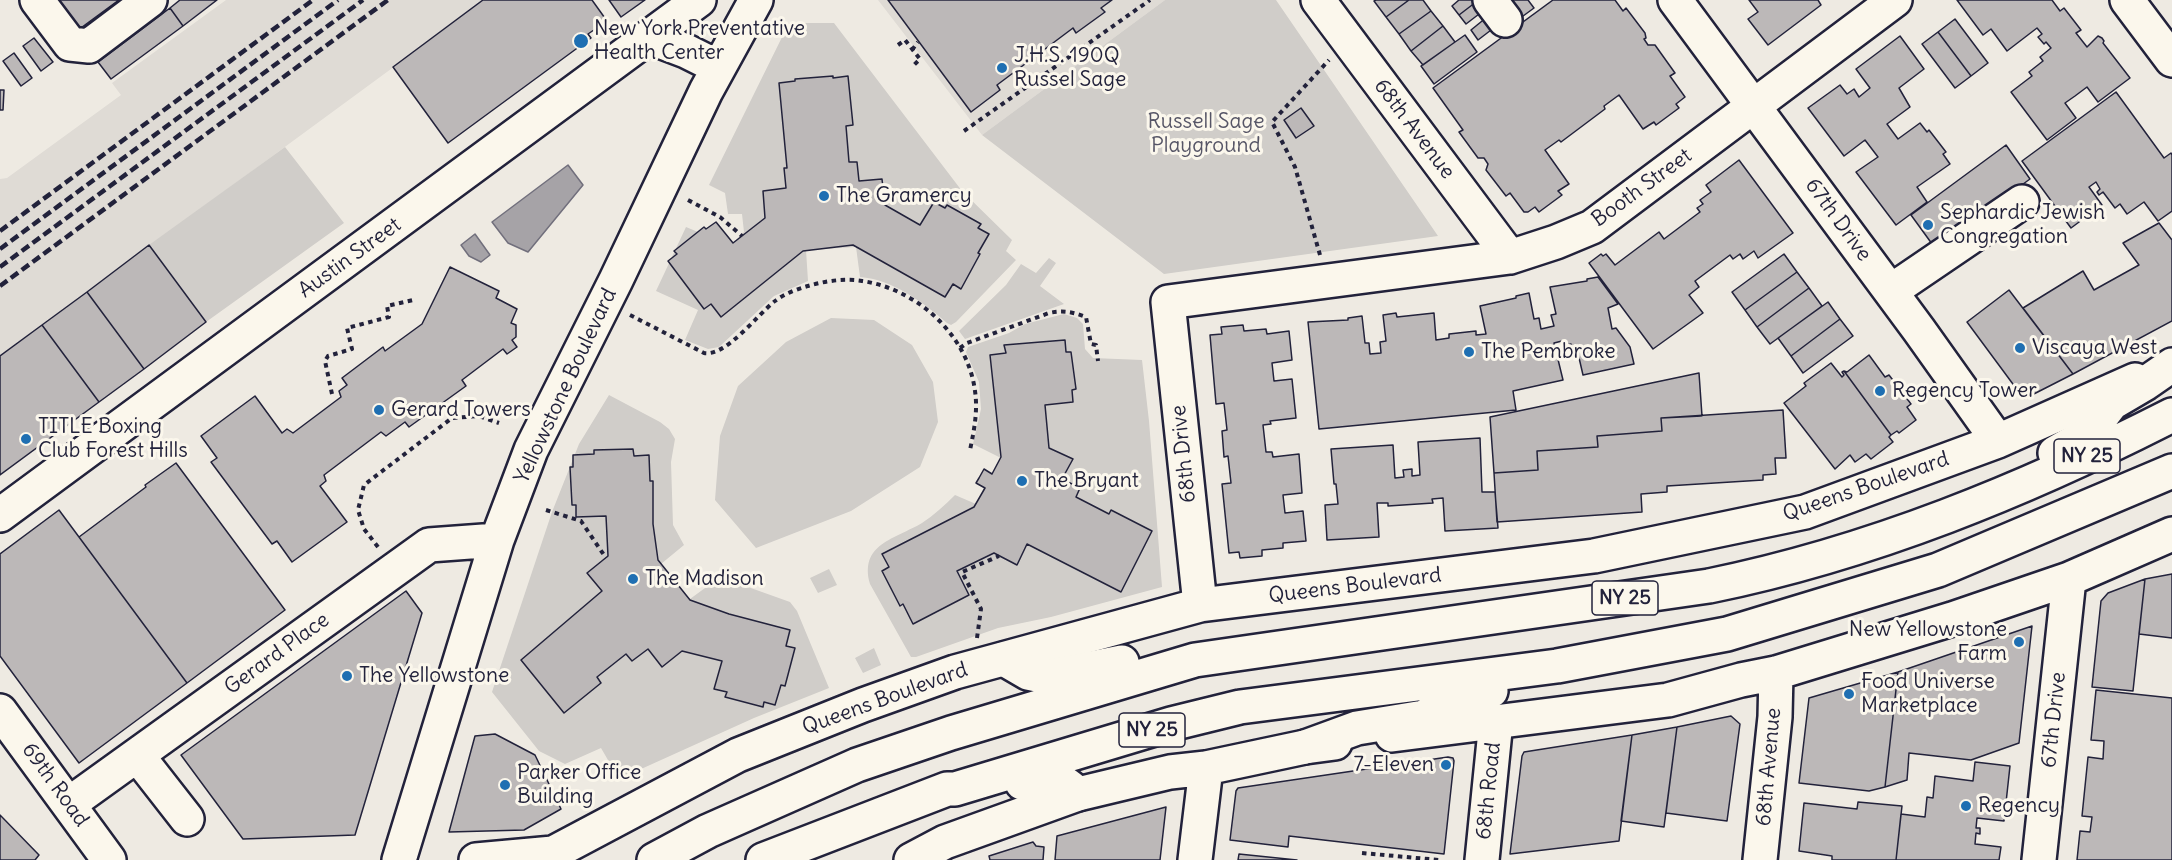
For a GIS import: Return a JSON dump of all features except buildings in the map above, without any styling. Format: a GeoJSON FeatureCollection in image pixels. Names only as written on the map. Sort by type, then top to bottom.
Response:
{"type":"FeatureCollection","features":[{"type":"Feature","properties":{"kind":"street"},"geometry":{"type":"LineString","coordinates":[[37,0],[70,44],[88,46],[150,0]]}},
{"type":"Feature","properties":{"kind":"street","name":"Austin Street"},"geometry":{"type":"LineString","coordinates":[[4,506],[699,0]]}},
{"type":"Feature","properties":{"kind":"street","name":"Yellowstone Boulevard"},"geometry":{"type":"LineString","coordinates":[[399,860],[497,540],[531,450],[718,67],[756,0]]}},
{"type":"Feature","properties":{"kind":"street","name":"68th Avenue"},"geometry":{"type":"LineString","coordinates":[[1318,0],[1510,257]]}},
{"type":"Feature","properties":{"kind":"street","name":"67th Drive"},"geometry":{"type":"LineString","coordinates":[[1675,0],[1891,291],[1998,441]]}},
{"type":"Feature","properties":{"kind":"street","name":"Booth Street"},"geometry":{"type":"LineString","coordinates":[[1168,302],[1510,257],[1556,242],[1592,227],[1895,0]]}},
{"type":"Feature","properties":{"kind":"street"},"geometry":{"type":"LineString","coordinates":[[2127,0],[2172,60]]}},
{"type":"Feature","properties":{"kind":"street"},"geometry":{"type":"LineString","coordinates":[[649,37],[686,51],[718,67]]}},
{"type":"Feature","properties":{"kind":"street"},"geometry":{"type":"LineString","coordinates":[[1891,291],[2022,202]]}},
{"type":"Feature","properties":{"kind":"street","name":"68th Drive"},"geometry":{"type":"LineString","coordinates":[[1168,302],[1200,605]]}},
{"type":"Feature","properties":{"kind":"street"},"geometry":{"type":"LineString","coordinates":[[2002,495],[2044,459],[2088,434],[2112,403],[2172,364]]}},
{"type":"Feature","properties":{"kind":"street","name":"Queens Boulevard"},"geometry":{"type":"LineString","coordinates":[[476,860],[546,856],[738,755],[955,672],[990,652],[1200,605],[1605,554],[1805,512],[1998,441],[2172,364]]}},
{"type":"Feature","properties":{"kind":"street","name":"NY 25"},"geometry":{"type":"LineString","coordinates":[[654,860],[708,831],[857,765],[951,733],[1195,660],[1727,582],[1775,572],[1897,534],[2002,495],[2172,415]]}},
{"type":"Feature","properties":{"kind":"street","name":"NY 25"},"geometry":{"type":"LineString","coordinates":[[763,860],[947,789],[955,789],[1171,724],[1239,707],[1557,666],[1727,634],[1938,570],[2172,471]]}},
{"type":"Feature","properties":{"kind":"street"},"geometry":{"type":"LineString","coordinates":[[912,860],[945,842],[1078,794],[1170,772],[1206,768],[1305,747],[1668,700],[1776,673],[1952,619],[2069,579],[2172,534]]}},
{"type":"Feature","properties":{"kind":"street","name":"Gerard Place"},"geometry":{"type":"LineString","coordinates":[[69,804],[137,755],[194,730],[429,545],[497,540]]}},
{"type":"Feature","properties":{"kind":"street","name":"67th Drive"},"geometry":{"type":"LineString","coordinates":[[2039,860],[2069,579]]}},
{"type":"Feature","properties":{"kind":"street"},"geometry":{"type":"LineString","coordinates":[[990,652],[1028,673],[1047,677],[1120,662],[1159,671]]}},
{"type":"Feature","properties":{"kind":"street"},"geometry":{"type":"LineString","coordinates":[[1305,747],[1357,728],[1424,717],[1450,702],[1512,686],[1557,666]]}},
{"type":"Feature","properties":{"kind":"street","name":"68th Avenue"},"geometry":{"type":"LineString","coordinates":[[1760,860],[1775,717],[1776,673]]}},
{"type":"Feature","properties":{"kind":"street","name":"69th Road"},"geometry":{"type":"LineString","coordinates":[[0,711],[109,860]]}},
{"type":"Feature","properties":{"kind":"street","name":"68th Road"},"geometry":{"type":"LineString","coordinates":[[1482,860],[1496,721]]}},
{"type":"Feature","properties":{"kind":"street"},"geometry":{"type":"LineString","coordinates":[[137,755],[187,819]]}},
{"type":"Feature","properties":{"kind":"street"},"geometry":{"type":"LineString","coordinates":[[1195,860],[1206,768]]}},
{"type":"Feature","properties":{"kind":"street"},"geometry":{"type":"LineString","coordinates":[[955,789],[992,792],[1034,779],[1053,776],[1065,781],[1078,794]]}},
{"type":"Feature","properties":{"kind":"path"},"geometry":{"type":"LineString","coordinates":[[964,131],[1150,0]]}},
{"type":"Feature","properties":{"kind":"path"},"geometry":{"type":"LineString","coordinates":[[897,45],[905,40],[920,59],[913,66]]}},
{"type":"Feature","properties":{"kind":"path"},"geometry":{"type":"LineString","coordinates":[[912,50],[918,42]]}},
{"type":"Feature","properties":{"kind":"path"},"geometry":{"type":"LineString","coordinates":[[1321,261],[1295,167],[1272,122],[1329,59]]}},
{"type":"Feature","properties":{"kind":"path"},"geometry":{"type":"LineString","coordinates":[[688,200],[720,217],[742,236]]}},
{"type":"Feature","properties":{"kind":"path"},"geometry":{"type":"LineString","coordinates":[[630,315],[709,354],[724,347],[776,300],[793,292],[832,281],[855,280],[873,283],[912,299],[936,317],[960,348],[971,374],[975,392],[976,415],[970,450]]}},
{"type":"Feature","properties":{"kind":"path"},"geometry":{"type":"LineString","coordinates":[[332,394],[325,361],[328,356],[352,349],[347,328],[389,317],[387,306],[413,300]]}},
{"type":"Feature","properties":{"kind":"path"},"geometry":{"type":"LineString","coordinates":[[960,348],[967,343],[1049,313],[1072,312],[1086,317],[1091,344],[1096,345],[1098,361]]}},
{"type":"Feature","properties":{"kind":"path"},"geometry":{"type":"LineString","coordinates":[[378,548],[364,529],[358,510],[364,485],[452,418],[479,416],[499,423]]}},
{"type":"Feature","properties":{"kind":"path"},"geometry":{"type":"LineString","coordinates":[[546,510],[581,521],[606,558]]}},
{"type":"Feature","properties":{"kind":"path"},"geometry":{"type":"LineString","coordinates":[[990,652],[981,609],[962,572],[999,555]]}},
{"type":"Feature","properties":{"kind":"path"},"geometry":{"type":"LineString","coordinates":[[1362,853],[1439,860]]}},
{"type":"Feature","properties":{"kind":"shaded area"},"geometry":{"type":"Polygon","coordinates":[[[226,0],[485,0],[0,356],[0,179],[7,178],[121,95],[112,83],[226,0]]]}},
{"type":"Feature","properties":{"kind":"shaded area","name":"J.H.S. 190Q Russel Sage"},"geometry":{"type":"Polygon","coordinates":[[[878,0],[1165,0],[982,135],[878,0]]]}},
{"type":"Feature","properties":{"kind":"shaded area"},"geometry":{"type":"Polygon","coordinates":[[[568,165],[583,185],[528,252],[508,243],[492,222],[568,165]]]}},
{"type":"Feature","properties":{"kind":"shaded area"},"geometry":{"type":"Polygon","coordinates":[[[475,234],[490,255],[481,262],[469,256],[461,245],[475,234]]]}},
{"type":"Feature","properties":{"kind":"green space","name":"Russell Sage Playground"},"geometry":{"type":"Polygon","coordinates":[[[1165,0],[1276,0],[1438,236],[1164,274],[982,135],[1165,0]]]}},
{"type":"Feature","properties":{"kind":"green space"},"geometry":{"type":"Polygon","coordinates":[[[789,23],[834,23],[962,191],[1012,240],[1006,251],[1016,260],[951,325],[918,300],[896,287],[860,277],[856,247],[806,250],[808,281],[774,296],[719,347],[708,349],[685,340],[698,310],[656,291],[686,227],[698,232],[716,222],[733,243],[744,232],[742,214],[728,214],[725,193],[709,185],[789,23]]]}},
{"type":"Feature","properties":{"kind":"green space"},"geometry":{"type":"Polygon","coordinates":[[[285,147],[344,223],[206,322],[149,245],[285,147]]]}},
{"type":"Feature","properties":{"kind":"green space"},"geometry":{"type":"Polygon","coordinates":[[[1049,258],[1056,263],[1040,286],[1064,304],[965,339],[959,331],[1006,285],[1021,264],[1036,273],[1049,258]]]}},
{"type":"Feature","properties":{"kind":"green space"},"geometry":{"type":"Polygon","coordinates":[[[1064,314],[1077,318],[1083,324],[1085,349],[1093,358],[1142,360],[1162,587],[1051,617],[998,628],[911,657],[870,584],[868,571],[874,551],[882,544],[922,523],[955,495],[976,504],[984,488],[976,483],[984,469],[992,474],[1001,458],[973,444],[981,409],[979,382],[966,352],[968,347],[1009,333],[1025,324],[1064,314]]]}},
{"type":"Feature","properties":{"kind":"green space"},"geometry":{"type":"Polygon","coordinates":[[[831,318],[874,320],[912,345],[933,382],[938,422],[920,467],[851,511],[756,548],[715,500],[720,436],[738,386],[786,342],[831,318]]]}},
{"type":"Feature","properties":{"kind":"green space"},"geometry":{"type":"Polygon","coordinates":[[[609,395],[660,422],[669,429],[675,439],[671,462],[673,525],[684,545],[661,564],[690,599],[720,577],[790,602],[797,611],[829,688],[754,718],[619,779],[601,748],[565,764],[539,751],[492,692],[552,512],[579,444],[609,395]]]}},
{"type":"Feature","properties":{"kind":"green space"},"geometry":{"type":"Polygon","coordinates":[[[829,569],[837,585],[818,593],[810,578],[829,569]]]}},
{"type":"Feature","properties":{"kind":"green space"},"geometry":{"type":"Polygon","coordinates":[[[874,648],[881,665],[863,673],[855,658],[874,648]]]}},
{"type":"Feature","properties":{"kind":"railway"},"geometry":{"type":"LineString","coordinates":[[0,231],[313,0]]}},
{"type":"Feature","properties":{"kind":"railway"},"geometry":{"type":"LineString","coordinates":[[0,249],[338,0]]}},
{"type":"Feature","properties":{"kind":"railway"},"geometry":{"type":"LineString","coordinates":[[0,267],[363,0]]}},
{"type":"Feature","properties":{"kind":"railway"},"geometry":{"type":"LineString","coordinates":[[0,286],[388,0]]}},
{"type":"Feature","properties":{"kind":"place","name":"New York Preventative Health Center"},"geometry":{"type":"Point","coordinates":[581,41]}},
{"type":"Feature","properties":{"kind":"place","name":"J.H.S. 190Q Russel Sage"},"geometry":{"type":"Point","coordinates":[1002,68]}},
{"type":"Feature","properties":{"kind":"place","name":"The Gramercy"},"geometry":{"type":"Point","coordinates":[824,196]}},
{"type":"Feature","properties":{"kind":"place","name":"Sephardic Jewish Congregation"},"geometry":{"type":"Point","coordinates":[1928,225]}},
{"type":"Feature","properties":{"kind":"place","name":"Viscaya West"},"geometry":{"type":"Point","coordinates":[2020,348]}},
{"type":"Feature","properties":{"kind":"place","name":"The Pembroke"},"geometry":{"type":"Point","coordinates":[1469,352]}},
{"type":"Feature","properties":{"kind":"place","name":"Regency Tower"},"geometry":{"type":"Point","coordinates":[1880,391]}},
{"type":"Feature","properties":{"kind":"place","name":"Gerard Towers"},"geometry":{"type":"Point","coordinates":[379,410]}},
{"type":"Feature","properties":{"kind":"place","name":"TITLE Boxing Club Forest Hills"},"geometry":{"type":"Point","coordinates":[26,439]}},
{"type":"Feature","properties":{"kind":"place","name":"The Bryant"},"geometry":{"type":"Point","coordinates":[1022,481]}},
{"type":"Feature","properties":{"kind":"place","name":"The Madison"},"geometry":{"type":"Point","coordinates":[633,579]}},
{"type":"Feature","properties":{"kind":"place","name":"New Yellowstone Farm"},"geometry":{"type":"Point","coordinates":[2019,642]}},
{"type":"Feature","properties":{"kind":"place","name":"The Yellowstone"},"geometry":{"type":"Point","coordinates":[347,676]}},
{"type":"Feature","properties":{"kind":"place","name":"Food Universe Marketplace"},"geometry":{"type":"Point","coordinates":[1849,694]}},
{"type":"Feature","properties":{"kind":"place","name":"7-Eleven"},"geometry":{"type":"Point","coordinates":[1446,765]}},
{"type":"Feature","properties":{"kind":"place","name":"Parker Office Building"},"geometry":{"type":"Point","coordinates":[505,785]}},
{"type":"Feature","properties":{"kind":"place","name":"Regency"},"geometry":{"type":"Point","coordinates":[1966,806]}}]}
